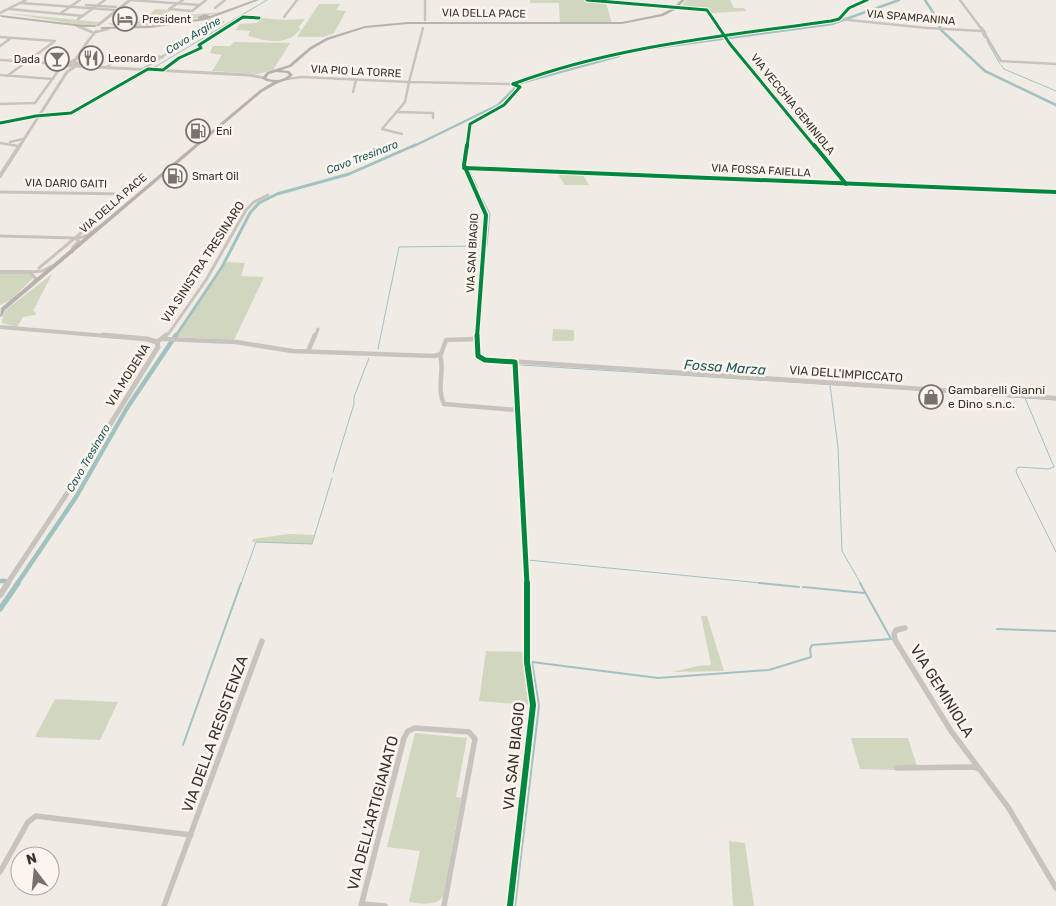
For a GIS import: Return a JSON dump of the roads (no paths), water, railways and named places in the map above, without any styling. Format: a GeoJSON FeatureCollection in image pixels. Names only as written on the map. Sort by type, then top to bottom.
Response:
{"type":"FeatureCollection","features":[{"type":"Feature","properties":{"kind":"main road"},"geometry":{"type":"LineString","coordinates":[[69,24],[98,28],[135,28],[191,21],[209,18],[257,0]]}},
{"type":"Feature","properties":{"kind":"main road","name":"VIA DELLA PACE"},"geometry":{"type":"LineString","coordinates":[[261,91],[266,84],[266,77],[290,66],[311,48],[327,39],[346,32],[373,26],[418,23],[622,24],[662,15],[674,9],[683,0]]}},
{"type":"Feature","properties":{"kind":"main road"},"geometry":{"type":"LineString","coordinates":[[1,15],[98,28],[135,28]]}},
{"type":"Feature","properties":{"kind":"main road"},"geometry":{"type":"LineString","coordinates":[[1,15],[24,18]]}},
{"type":"Feature","properties":{"kind":"main road"},"geometry":{"type":"LineString","coordinates":[[266,77],[278,81],[288,79],[290,66]]}},
{"type":"Feature","properties":{"kind":"main road"},"geometry":{"type":"LineString","coordinates":[[276,71],[290,73]]}},
{"type":"Feature","properties":{"kind":"main road","name":"VIA DELLA PACE"},"geometry":{"type":"LineString","coordinates":[[0,307],[30,288],[261,91],[278,81]]}},
{"type":"Feature","properties":{"kind":"main road","name":"VIA DELLA PACE"},"geometry":{"type":"LineString","coordinates":[[0,315],[3,309],[24,292]]}},
{"type":"Feature","properties":{"kind":"street"},"geometry":{"type":"LineString","coordinates":[[1,15],[26,0]]}},
{"type":"Feature","properties":{"kind":"street"},"geometry":{"type":"LineString","coordinates":[[60,14],[79,0]]}},
{"type":"Feature","properties":{"kind":"street"},"geometry":{"type":"LineString","coordinates":[[78,19],[105,0]]}},
{"type":"Feature","properties":{"kind":"street"},"geometry":{"type":"LineString","coordinates":[[0,176],[67,72],[76,64],[88,41],[104,19],[115,9],[130,0],[200,5]]}},
{"type":"Feature","properties":{"kind":"street"},"geometry":{"type":"LineString","coordinates":[[183,0],[169,9],[192,11],[206,0]]}},
{"type":"Feature","properties":{"kind":"street"},"geometry":{"type":"LineString","coordinates":[[215,8],[225,0]]}},
{"type":"Feature","properties":{"kind":"street"},"geometry":{"type":"LineString","coordinates":[[284,17],[297,0]]}},
{"type":"Feature","properties":{"kind":"street"},"geometry":{"type":"LineString","coordinates":[[424,20],[425,0]]}},
{"type":"Feature","properties":{"kind":"street"},"geometry":{"type":"LineString","coordinates":[[587,0],[659,7]]}},
{"type":"Feature","properties":{"kind":"street"},"geometry":{"type":"LineString","coordinates":[[409,82],[515,85],[540,74],[630,50],[842,20],[849,8],[867,0]]}},
{"type":"Feature","properties":{"kind":"street"},"geometry":{"type":"LineString","coordinates":[[960,0],[983,31],[1000,60],[1004,62],[1056,64]]}},
{"type":"Feature","properties":{"kind":"street"},"geometry":{"type":"LineString","coordinates":[[21,3],[115,9]]}},
{"type":"Feature","properties":{"kind":"street"},"geometry":{"type":"LineString","coordinates":[[74,4],[115,9]]}},
{"type":"Feature","properties":{"kind":"street","name":"VIA VECCHIA GEMINIOLA"},"geometry":{"type":"LineString","coordinates":[[691,8],[707,10],[846,184]]}},
{"type":"Feature","properties":{"kind":"street"},"geometry":{"type":"LineString","coordinates":[[9,9],[83,16]]}},
{"type":"Feature","properties":{"kind":"street"},"geometry":{"type":"LineString","coordinates":[[98,28],[104,19]]}},
{"type":"Feature","properties":{"kind":"street","name":"VIA SPAMPANINA"},"geometry":{"type":"LineString","coordinates":[[842,20],[983,31]]}},
{"type":"Feature","properties":{"kind":"street"},"geometry":{"type":"LineString","coordinates":[[98,28],[119,28]]}},
{"type":"Feature","properties":{"kind":"street"},"geometry":{"type":"LineString","coordinates":[[402,134],[382,129],[405,102],[423,28]]}},
{"type":"Feature","properties":{"kind":"street"},"geometry":{"type":"LineString","coordinates":[[0,37],[55,42],[7,76]]}},
{"type":"Feature","properties":{"kind":"street"},"geometry":{"type":"LineString","coordinates":[[0,46],[12,38]]}},
{"type":"Feature","properties":{"kind":"street"},"geometry":{"type":"LineString","coordinates":[[144,69],[171,51]]}},
{"type":"Feature","properties":{"kind":"street"},"geometry":{"type":"LineString","coordinates":[[108,66],[122,55],[163,57]]}},
{"type":"Feature","properties":{"kind":"street"},"geometry":{"type":"LineString","coordinates":[[0,60],[266,77]]}},
{"type":"Feature","properties":{"kind":"street"},"geometry":{"type":"LineString","coordinates":[[66,65],[67,72]]}},
{"type":"Feature","properties":{"kind":"street"},"geometry":{"type":"LineString","coordinates":[[0,104],[28,104],[37,101],[66,65]]}},
{"type":"Feature","properties":{"kind":"street","name":"VIA PIO LA TORRE"},"geometry":{"type":"LineString","coordinates":[[290,73],[301,77]]}},
{"type":"Feature","properties":{"kind":"street"},"geometry":{"type":"LineString","coordinates":[[0,75],[53,79]]}},
{"type":"Feature","properties":{"kind":"street","name":"VIA PIO LA TORRE"},"geometry":{"type":"LineString","coordinates":[[288,79],[301,77],[409,82]]}},
{"type":"Feature","properties":{"kind":"street"},"geometry":{"type":"LineString","coordinates":[[353,92],[356,80]]}},
{"type":"Feature","properties":{"kind":"street"},"geometry":{"type":"LineString","coordinates":[[464,168],[463,162],[470,124],[506,104],[520,87],[515,85]]}},
{"type":"Feature","properties":{"kind":"street"},"geometry":{"type":"LineString","coordinates":[[48,86],[58,86]]}},
{"type":"Feature","properties":{"kind":"street"},"geometry":{"type":"LineString","coordinates":[[397,112],[432,113],[434,114],[433,118]]}},
{"type":"Feature","properties":{"kind":"street"},"geometry":{"type":"LineString","coordinates":[[0,143],[21,143]]}},
{"type":"Feature","properties":{"kind":"street"},"geometry":{"type":"LineString","coordinates":[[14,143],[21,143]]}},
{"type":"Feature","properties":{"kind":"street","name":"VIA FOSSA FAIELLA"},"geometry":{"type":"LineString","coordinates":[[464,168],[1056,192]]}},
{"type":"Feature","properties":{"kind":"street","name":"VIA SAN BIAGIO"},"geometry":{"type":"LineString","coordinates":[[464,168],[486,215],[477,339]]}},
{"type":"Feature","properties":{"kind":"street","name":"VIA DARIO GAITI"},"geometry":{"type":"LineString","coordinates":[[0,192],[125,194],[124,197],[39,268]]}},
{"type":"Feature","properties":{"kind":"street","name":"VIA SINISTRA TRESINARO"},"geometry":{"type":"LineString","coordinates":[[157,342],[165,339],[212,271],[246,210],[254,202],[268,195]]}},
{"type":"Feature","properties":{"kind":"street","name":"VIA DARIO GAITI"},"geometry":{"type":"LineString","coordinates":[[0,236],[75,238],[83,237],[105,223]]}},
{"type":"Feature","properties":{"kind":"street"},"geometry":{"type":"LineString","coordinates":[[72,252],[73,247],[79,241],[75,238]]}},
{"type":"Feature","properties":{"kind":"street"},"geometry":{"type":"LineString","coordinates":[[0,272],[44,270],[64,259]]}},
{"type":"Feature","properties":{"kind":"street"},"geometry":{"type":"LineString","coordinates":[[30,272],[35,275],[36,279],[30,288]]}},
{"type":"Feature","properties":{"kind":"street","name":"VIA MODENA"},"geometry":{"type":"LineString","coordinates":[[0,326],[147,339],[157,342],[157,350],[117,410],[72,486],[3,585],[0,595]]}},
{"type":"Feature","properties":{"kind":"street"},"geometry":{"type":"LineString","coordinates":[[308,351],[318,329]]}},
{"type":"Feature","properties":{"kind":"street"},"geometry":{"type":"LineString","coordinates":[[165,339],[236,342],[283,350],[440,355]]}},
{"type":"Feature","properties":{"kind":"street"},"geometry":{"type":"LineString","coordinates":[[477,339],[446,340],[440,355],[442,364],[441,398],[444,404],[517,410],[515,362]]}},
{"type":"Feature","properties":{"kind":"street","name":"VIA DELL'IMPICCATO"},"geometry":{"type":"LineString","coordinates":[[477,339],[479,359],[1056,398]]}},
{"type":"Feature","properties":{"kind":"street","name":"VIA SAN BIAGIO"},"geometry":{"type":"LineString","coordinates":[[510,906],[533,705],[527,662],[527,587],[517,410]]}},
{"type":"Feature","properties":{"kind":"street","name":"VIA GEMINIOLA"},"geometry":{"type":"LineString","coordinates":[[905,628],[896,630],[894,634],[895,640],[951,731],[1008,807],[1056,888]]}},
{"type":"Feature","properties":{"kind":"street","name":"VIA DELLA RESISTENZA"},"geometry":{"type":"LineString","coordinates":[[164,906],[262,641]]}},
{"type":"Feature","properties":{"kind":"street","name":"VIA DELL'ARTIGIANATO"},"geometry":{"type":"LineString","coordinates":[[385,906],[362,905],[404,738],[408,731],[418,728],[469,732],[475,739],[444,906]]}},
{"type":"Feature","properties":{"kind":"street"},"geometry":{"type":"LineString","coordinates":[[897,768],[973,767],[981,770]]}},
{"type":"Feature","properties":{"kind":"street"},"geometry":{"type":"LineString","coordinates":[[0,872],[28,822],[36,816],[191,835]]}},
{"type":"Feature","properties":{"kind":"waterway","name":"Cavo Argine"},"geometry":{"type":"LineString","coordinates":[[153,68],[267,0]]}},
{"type":"Feature","properties":{"kind":"waterway","name":"Cavo Tresinaro"},"geometry":{"type":"LineString","coordinates":[[654,48],[832,24],[899,0]]}},
{"type":"Feature","properties":{"kind":"waterway","name":"Fossa Marza"},"geometry":{"type":"LineString","coordinates":[[925,0],[936,17],[941,30],[985,71],[1056,105]]}},
{"type":"Feature","properties":{"kind":"waterway"},"geometry":{"type":"LineString","coordinates":[[982,27],[986,33]]}},
{"type":"Feature","properties":{"kind":"waterway"},"geometry":{"type":"LineString","coordinates":[[982,33],[985,38]]}},
{"type":"Feature","properties":{"kind":"waterway"},"geometry":{"type":"LineString","coordinates":[[987,41],[1000,64]]}},
{"type":"Feature","properties":{"kind":"waterway","name":"Cavo Tresinaro"},"geometry":{"type":"LineString","coordinates":[[412,147],[498,105],[520,83],[619,56]]}},
{"type":"Feature","properties":{"kind":"waterway"},"geometry":{"type":"LineString","coordinates":[[1001,65],[1004,69],[1056,91]]}},
{"type":"Feature","properties":{"kind":"waterway"},"geometry":{"type":"LineString","coordinates":[[39,118],[73,114],[149,71]]}},
{"type":"Feature","properties":{"kind":"waterway"},"geometry":{"type":"LineString","coordinates":[[0,124],[32,118]]}},
{"type":"Feature","properties":{"kind":"waterway","name":"Cavo Tresinaro"},"geometry":{"type":"LineString","coordinates":[[175,337],[222,267],[250,213],[259,203],[277,194],[349,174],[415,145]]}},
{"type":"Feature","properties":{"kind":"waterway"},"geometry":{"type":"LineString","coordinates":[[471,166],[627,173]]}},
{"type":"Feature","properties":{"kind":"waterway"},"geometry":{"type":"LineString","coordinates":[[469,170],[478,188]]}},
{"type":"Feature","properties":{"kind":"waterway"},"geometry":{"type":"LineString","coordinates":[[634,173],[749,178]]}},
{"type":"Feature","properties":{"kind":"waterway"},"geometry":{"type":"LineString","coordinates":[[798,183],[813,184]]}},
{"type":"Feature","properties":{"kind":"waterway"},"geometry":{"type":"LineString","coordinates":[[817,184],[848,185]]}},
{"type":"Feature","properties":{"kind":"waterway"},"geometry":{"type":"LineString","coordinates":[[987,191],[1056,194]]}},
{"type":"Feature","properties":{"kind":"waterway"},"geometry":{"type":"LineString","coordinates":[[482,198],[490,214],[487,245]]}},
{"type":"Feature","properties":{"kind":"waterway"},"geometry":{"type":"LineString","coordinates":[[378,349],[399,247],[479,246]]}},
{"type":"Feature","properties":{"kind":"waterway","name":"Cavo Tresinaro"},"geometry":{"type":"LineString","coordinates":[[17,584],[76,497],[127,408],[176,335]]}},
{"type":"Feature","properties":{"kind":"waterway"},"geometry":{"type":"LineString","coordinates":[[333,472],[354,404],[354,397],[369,358]]}},
{"type":"Feature","properties":{"kind":"waterway","name":"Fossa Marza"},"geometry":{"type":"LineString","coordinates":[[521,365],[868,387]]}},
{"type":"Feature","properties":{"kind":"waterway"},"geometry":{"type":"LineString","coordinates":[[830,385],[838,447],[842,551],[861,584]]}},
{"type":"Feature","properties":{"kind":"waterway","name":"Fossa Marza"},"geometry":{"type":"LineString","coordinates":[[953,393],[1056,400]]}},
{"type":"Feature","properties":{"kind":"waterway"},"geometry":{"type":"LineString","coordinates":[[1025,398],[1054,467],[1048,469],[1020,467],[1017,468],[1016,472],[1056,552]]}},
{"type":"Feature","properties":{"kind":"waterway"},"geometry":{"type":"LineString","coordinates":[[241,584],[256,542],[312,544],[332,478]]}},
{"type":"Feature","properties":{"kind":"waterway"},"geometry":{"type":"LineString","coordinates":[[528,560],[771,584]]}},
{"type":"Feature","properties":{"kind":"waterway"},"geometry":{"type":"LineString","coordinates":[[0,581],[5,581]]}},
{"type":"Feature","properties":{"kind":"waterway","name":"Cavo Tresinaro"},"geometry":{"type":"LineString","coordinates":[[0,609],[18,583]]}},
{"type":"Feature","properties":{"kind":"waterway"},"geometry":{"type":"LineString","coordinates":[[183,745],[241,583]]}},
{"type":"Feature","properties":{"kind":"waterway"},"geometry":{"type":"LineString","coordinates":[[759,583],[799,587]]}},
{"type":"Feature","properties":{"kind":"waterway"},"geometry":{"type":"LineString","coordinates":[[515,906],[539,706],[532,662],[658,678],[769,670],[811,657],[810,649],[812,645],[891,639],[860,583]]}},
{"type":"Feature","properties":{"kind":"waterway"},"geometry":{"type":"LineString","coordinates":[[803,587],[864,593]]}},
{"type":"Feature","properties":{"kind":"waterway"},"geometry":{"type":"LineString","coordinates":[[997,629],[1056,631]]}},
{"type":"Feature","properties":{"kind":"place","name":"President"},"geometry":{"type":"Point","coordinates":[125,19]}},
{"type":"Feature","properties":{"kind":"place","name":"Leonardo"},"geometry":{"type":"Point","coordinates":[91,58]}},
{"type":"Feature","properties":{"kind":"place","name":"Dada"},"geometry":{"type":"Point","coordinates":[57,59]}},
{"type":"Feature","properties":{"kind":"place","name":"Eni"},"geometry":{"type":"Point","coordinates":[198,131]}},
{"type":"Feature","properties":{"kind":"place","name":"Smart Oil"},"geometry":{"type":"Point","coordinates":[175,176]}},
{"type":"Feature","properties":{"kind":"place","name":"Gambarelli Gianni e Dino s.n.c."},"geometry":{"type":"Point","coordinates":[931,397]}}]}
